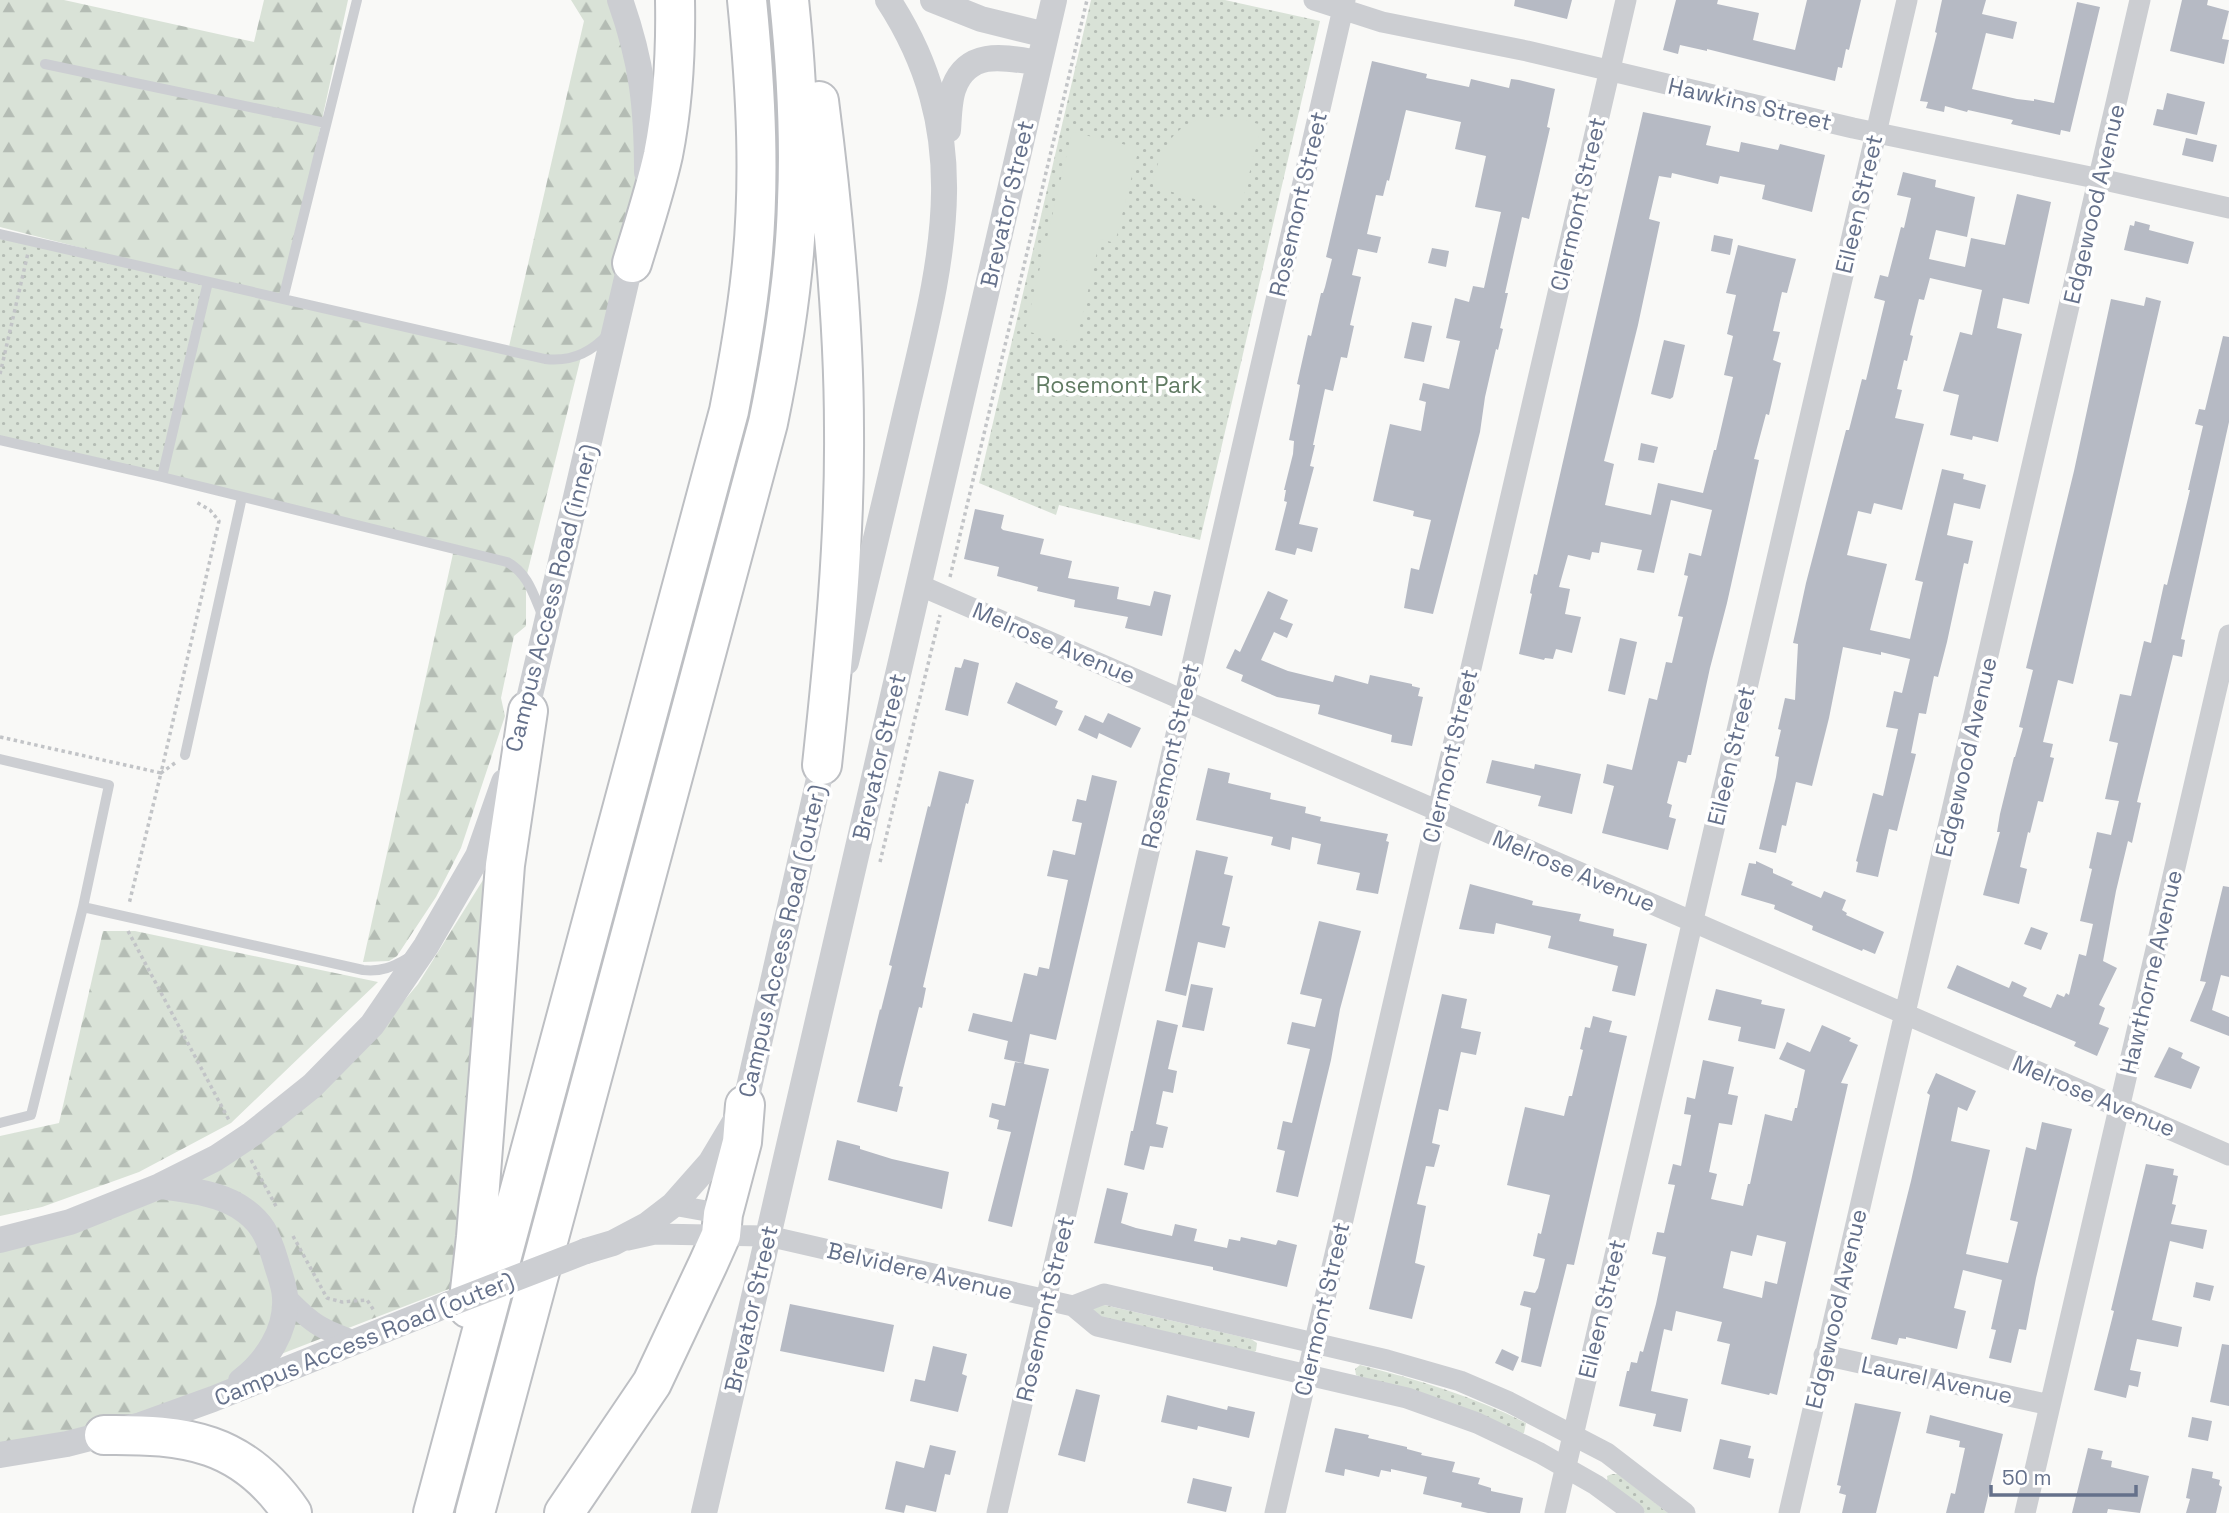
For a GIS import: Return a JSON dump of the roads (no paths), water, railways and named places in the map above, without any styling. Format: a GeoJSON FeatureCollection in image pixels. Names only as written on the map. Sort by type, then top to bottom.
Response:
{"type":"FeatureCollection","features":[{"type":"Feature","properties":{"kind":"highway"},"geometry":{"type":"LineString","coordinates":[[632,263],[655,189],[665,140],[673,80],[676,0]]}},
{"type":"Feature","properties":{"kind":"highway"},"geometry":{"type":"LineString","coordinates":[[433,1513],[729,411],[750,284],[756,200],[757,128],[747,0]]}},
{"type":"Feature","properties":{"kind":"highway"},"geometry":{"type":"LineString","coordinates":[[475,1513],[768,423],[783,351],[797,203],[798,130],[789,0]]}},
{"type":"Feature","properties":{"kind":"highway"},"geometry":{"type":"LineString","coordinates":[[804,0],[837,265],[844,430],[844,485],[837,609],[822,765]]}},
{"type":"Feature","properties":{"kind":"highway"},"geometry":{"type":"LineString","coordinates":[[425,1513],[473,1275],[505,865],[528,711]]}},
{"type":"Feature","properties":{"kind":"highway"},"geometry":{"type":"LineString","coordinates":[[564,1513],[652,1383],[722,1225],[742,1142],[745,1105]]}},
{"type":"Feature","properties":{"kind":"highway"},"geometry":{"type":"LineString","coordinates":[[104,1435],[166,1436],[193,1440],[218,1448],[261,1475],[279,1493],[292,1513]]}},
{"type":"Feature","properties":{"kind":"street","name":"Campus Access Road (inner)"},"geometry":{"type":"LineString","coordinates":[[0,1240],[70,1222],[160,1186],[216,1158],[252,1134],[312,1086],[372,1025],[426,946],[478,856],[528,711],[632,263],[647,172],[647,118],[640,66],[620,0]]}},
{"type":"Feature","properties":{"kind":"street","name":"Campus Access Road (outer)"},"geometry":{"type":"LineString","coordinates":[[0,1455],[141,1425],[586,1251],[613,1243],[647,1225],[673,1205],[711,1162],[745,1105],[822,765],[935,290],[945,210],[944,163],[939,125],[930,89],[905,28],[888,0]]}},
{"type":"Feature","properties":{"kind":"street"},"geometry":{"type":"LineString","coordinates":[[933,0],[981,19],[1046,35]]}},
{"type":"Feature","properties":{"kind":"street","name":"Brevator Street"},"geometry":{"type":"LineString","coordinates":[[704,1513],[1054,0]]}},
{"type":"Feature","properties":{"kind":"street","name":"Hawkins Street"},"geometry":{"type":"LineString","coordinates":[[1314,0],[1344,5],[1376,20],[1527,51],[1876,133],[2229,208]]}},
{"type":"Feature","properties":{"kind":"street","name":"Clermont Street"},"geometry":{"type":"LineString","coordinates":[[1275,1513],[1626,0]]}},
{"type":"Feature","properties":{"kind":"street","name":"Eileen Street"},"geometry":{"type":"LineString","coordinates":[[1555,1513],[1906,0]]}},
{"type":"Feature","properties":{"kind":"street","name":"Edgewood Avenue"},"geometry":{"type":"LineString","coordinates":[[1789,1513],[2140,0]]}},
{"type":"Feature","properties":{"kind":"street","name":"Rosemont Street"},"geometry":{"type":"LineString","coordinates":[[997,1513],[1048,1301],[1183,698],[1344,5]]}},
{"type":"Feature","properties":{"kind":"street"},"geometry":{"type":"LineString","coordinates":[[944,163],[952,90],[966,68],[983,58],[999,57],[1039,63]]}},
{"type":"Feature","properties":{"kind":"street","name":"Melrose Avenue"},"geometry":{"type":"LineString","coordinates":[[919,585],[2229,1155]]}},
{"type":"Feature","properties":{"kind":"street","name":"Hawthorne Avenue"},"geometry":{"type":"LineString","coordinates":[[2025,1513],[2229,635]]}},
{"type":"Feature","properties":{"kind":"street"},"geometry":{"type":"LineString","coordinates":[[160,1186],[218,1196],[237,1205],[254,1218],[268,1235],[286,1297],[277,1338],[267,1357],[253,1372],[213,1399]]}},
{"type":"Feature","properties":{"kind":"street","name":"Belvidere Avenue"},"geometry":{"type":"LineString","coordinates":[[673,1205],[722,1225],[1073,1306],[1097,1326],[1407,1398],[1477,1423],[1541,1452],[1596,1485],[1634,1513]]}},
{"type":"Feature","properties":{"kind":"street","name":"Belvidere Avenue"},"geometry":{"type":"LineString","coordinates":[[613,1243],[722,1225]]}},
{"type":"Feature","properties":{"kind":"street"},"geometry":{"type":"LineString","coordinates":[[1073,1306],[1104,1294],[1400,1364],[1460,1381],[1509,1402],[1607,1453],[1685,1513]]}},
{"type":"Feature","properties":{"kind":"street"},"geometry":{"type":"LineString","coordinates":[[286,1297],[324,1331],[357,1342]]}},
{"type":"Feature","properties":{"kind":"street","name":"Laurel Avenue"},"geometry":{"type":"LineString","coordinates":[[1824,1355],[2050,1405]]}},
{"type":"Feature","properties":{"kind":"lane"},"geometry":{"type":"LineString","coordinates":[[283,299],[357,0]]}},
{"type":"Feature","properties":{"kind":"lane"},"geometry":{"type":"LineString","coordinates":[[45,64],[326,123]]}},
{"type":"Feature","properties":{"kind":"lane"},"geometry":{"type":"LineString","coordinates":[[0,234],[545,359],[565,361],[601,342],[618,321]]}},
{"type":"Feature","properties":{"kind":"lane"},"geometry":{"type":"LineString","coordinates":[[162,477],[208,282]]}},
{"type":"Feature","properties":{"kind":"lane"},"geometry":{"type":"LineString","coordinates":[[0,440],[507,562],[518,568],[526,578],[547,627]]}},
{"type":"Feature","properties":{"kind":"lane"},"geometry":{"type":"LineString","coordinates":[[185,755],[242,497]]}},
{"type":"Feature","properties":{"kind":"lane"},"geometry":{"type":"LineString","coordinates":[[0,759],[109,785],[83,907],[31,1115],[0,1123]]}},
{"type":"Feature","properties":{"kind":"lane"},"geometry":{"type":"LineString","coordinates":[[83,907],[371,971],[395,966],[426,946]]}},
{"type":"Feature","properties":{"kind":"park label","name":"Rosemont Park"},"geometry":{"type":"Point","coordinates":[1119,385]}}]}
